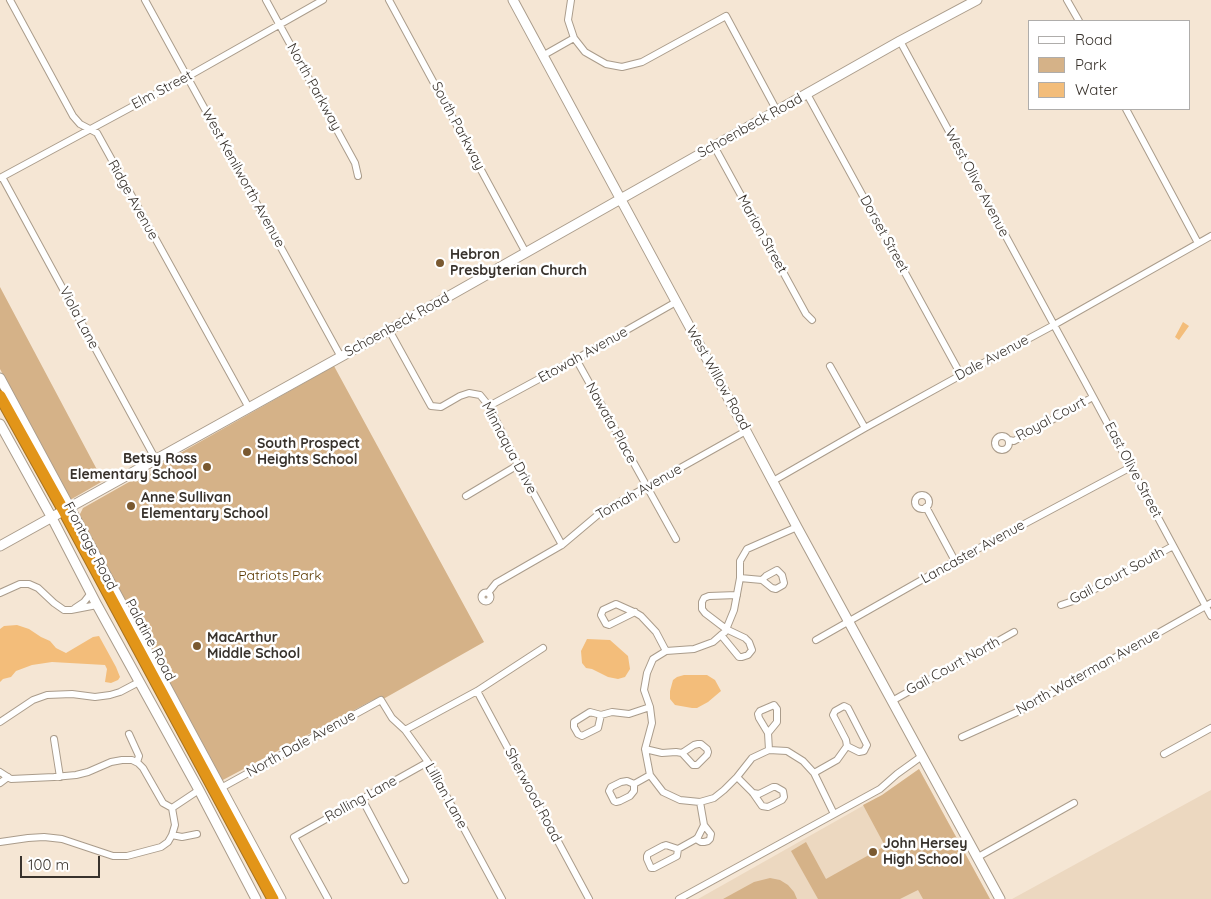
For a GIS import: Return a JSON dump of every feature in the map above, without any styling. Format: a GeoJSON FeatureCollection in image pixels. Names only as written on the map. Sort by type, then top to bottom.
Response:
{"type":"FeatureCollection","features":[{"type":"Feature","properties":{"kind":"highway","name":"Palatine Road"},"geometry":{"type":"LineString","coordinates":[[0,396],[265,899]]}},
{"type":"Feature","properties":{"kind":"highway","name":"Palatine Road"},"geometry":{"type":"LineString","coordinates":[[0,408],[60,512],[274,899]]}},
{"type":"Feature","properties":{"kind":"highway"},"geometry":{"type":"LineString","coordinates":[[180,714],[234,827]]}},
{"type":"Feature","properties":{"kind":"street","name":"Ridge Avenue"},"geometry":{"type":"LineString","coordinates":[[10,0],[72,116],[80,124],[96,133],[249,408]]}},
{"type":"Feature","properties":{"kind":"street","name":"West Kenilworth Avenue"},"geometry":{"type":"LineString","coordinates":[[145,0],[341,357]]}},
{"type":"Feature","properties":{"kind":"street","name":"North Parkway"},"geometry":{"type":"LineString","coordinates":[[266,0],[355,163],[358,176]]}},
{"type":"Feature","properties":{"kind":"street","name":"Elm Street"},"geometry":{"type":"LineString","coordinates":[[1,177],[323,0]]}},
{"type":"Feature","properties":{"kind":"street","name":"South Parkway"},"geometry":{"type":"LineString","coordinates":[[389,0],[526,253]]}},
{"type":"Feature","properties":{"kind":"street","name":"West Willow Road"},"geometry":{"type":"LineString","coordinates":[[513,0],[1000,899]]}},
{"type":"Feature","properties":{"kind":"street"},"geometry":{"type":"LineString","coordinates":[[571,0],[568,20],[574,38],[585,52],[606,64],[622,67],[642,62],[726,16],[777,111]]}},
{"type":"Feature","properties":{"kind":"street","name":"Schoenbeck Road"},"geometry":{"type":"LineString","coordinates":[[0,546],[341,357],[900,41],[977,0]]}},
{"type":"Feature","properties":{"kind":"street"},"geometry":{"type":"LineString","coordinates":[[1067,0],[1077,20]]}},
{"type":"Feature","properties":{"kind":"street"},"geometry":{"type":"LineString","coordinates":[[544,55],[574,38]]}},
{"type":"Feature","properties":{"kind":"street","name":"West Olive Avenue"},"geometry":{"type":"LineString","coordinates":[[900,41],[1054,326]]}},
{"type":"Feature","properties":{"kind":"street","name":"Dorset Street"},"geometry":{"type":"LineString","coordinates":[[807,94],[961,375]]}},
{"type":"Feature","properties":{"kind":"street"},"geometry":{"type":"LineString","coordinates":[[1127,110],[1198,243]]}},
{"type":"Feature","properties":{"kind":"street","name":"Marion Street"},"geometry":{"type":"LineString","coordinates":[[714,146],[806,314],[812,320]]}},
{"type":"Feature","properties":{"kind":"street","name":"Viola Lane"},"geometry":{"type":"LineString","coordinates":[[1,177],[156,460]]}},
{"type":"Feature","properties":{"kind":"street","name":"Dale Avenue"},"geometry":{"type":"LineString","coordinates":[[773,481],[961,375],[1054,326],[1211,236]]}},
{"type":"Feature","properties":{"kind":"street","name":"Etowah Avenue"},"geometry":{"type":"LineString","coordinates":[[490,406],[676,302]]}},
{"type":"Feature","properties":{"kind":"street","name":"East Olive Street"},"geometry":{"type":"LineString","coordinates":[[1054,326],[1173,546],[1208,605],[1211,616]]}},
{"type":"Feature","properties":{"kind":"street","name":"Minnaqua Drive"},"geometry":{"type":"LineString","coordinates":[[389,330],[431,406],[441,406],[469,393],[480,395],[490,406],[518,465],[562,545]]}},
{"type":"Feature","properties":{"kind":"street","name":"Nawata Place"},"geometry":{"type":"LineString","coordinates":[[576,359],[676,539]]}},
{"type":"Feature","properties":{"kind":"street"},"geometry":{"type":"LineString","coordinates":[[830,366],[865,428]]}},
{"type":"Feature","properties":{"kind":"street","name":"Frontage Road"},"geometry":{"type":"LineString","coordinates":[[0,378],[60,512],[90,593],[199,790],[256,899]]}},
{"type":"Feature","properties":{"kind":"street","name":"Royal Court"},"geometry":{"type":"LineString","coordinates":[[1009,440],[1014,441],[1093,397]]}},
{"type":"Feature","properties":{"kind":"street","name":"Frontage Road"},"geometry":{"type":"LineString","coordinates":[[0,424],[60,512],[180,714],[281,899]]}},
{"type":"Feature","properties":{"kind":"street","name":"Tomah Avenue"},"geometry":{"type":"LineString","coordinates":[[488,593],[496,584],[562,545],[600,513],[746,431]]}},
{"type":"Feature","properties":{"kind":"street"},"geometry":{"type":"LineString","coordinates":[[466,496],[518,465]]}},
{"type":"Feature","properties":{"kind":"street","name":"Lancaster Avenue"},"geometry":{"type":"LineString","coordinates":[[816,640],[955,561],[1131,467]]}},
{"type":"Feature","properties":{"kind":"street"},"geometry":{"type":"LineString","coordinates":[[926,507],[955,561]]}},
{"type":"Feature","properties":{"kind":"street"},"geometry":{"type":"LineString","coordinates":[[797,527],[748,549],[740,561],[740,578],[734,610],[726,629],[721,635],[713,642],[694,649],[666,651],[653,659],[646,673],[644,690],[650,707],[652,723],[645,749],[650,774],[663,792],[680,800],[700,802],[714,798],[738,777],[752,758],[769,750],[786,751],[803,761],[814,773],[834,814]]}},
{"type":"Feature","properties":{"kind":"street","name":"Gail Court South"},"geometry":{"type":"LineString","coordinates":[[1061,605],[1073,602],[1173,546]]}},
{"type":"Feature","properties":{"kind":"street"},"geometry":{"type":"LineString","coordinates":[[740,578],[762,580]]}},
{"type":"Feature","properties":{"kind":"street"},"geometry":{"type":"LineString","coordinates":[[0,593],[20,584],[29,584],[38,588],[61,608],[68,610],[97,605]]}},
{"type":"Feature","properties":{"kind":"street"},"geometry":{"type":"LineString","coordinates":[[74,609],[84,602],[90,593]]}},
{"type":"Feature","properties":{"kind":"street"},"geometry":{"type":"LineString","coordinates":[[721,635],[739,657],[751,652],[749,642],[739,634],[726,629],[702,609],[704,598],[709,596],[737,595]]}},
{"type":"Feature","properties":{"kind":"street"},"geometry":{"type":"LineString","coordinates":[[635,612],[609,625],[606,624],[601,615],[603,610],[616,604],[635,612],[656,632],[666,651]]}},
{"type":"Feature","properties":{"kind":"street","name":"North Waterman Avenue"},"geometry":{"type":"LineString","coordinates":[[962,736],[1026,708],[1208,605]]}},
{"type":"Feature","properties":{"kind":"street","name":"Gail Court North"},"geometry":{"type":"LineString","coordinates":[[892,700],[1014,632]]}},
{"type":"Feature","properties":{"kind":"street"},"geometry":{"type":"LineString","coordinates":[[405,730],[477,691],[543,648]]}},
{"type":"Feature","properties":{"kind":"street"},"geometry":{"type":"LineString","coordinates":[[0,722],[33,700],[47,695],[72,694],[94,697],[110,695],[139,682]]}},
{"type":"Feature","properties":{"kind":"street","name":"Sherwood Road"},"geometry":{"type":"LineString","coordinates":[[477,691],[589,899]]}},
{"type":"Feature","properties":{"kind":"street","name":"Lillian Lane"},"geometry":{"type":"LineString","coordinates":[[381,700],[392,718],[405,730],[428,762],[502,899]]}},
{"type":"Feature","properties":{"kind":"street","name":"North Dale Avenue"},"geometry":{"type":"LineString","coordinates":[[221,788],[381,700]]}},
{"type":"Feature","properties":{"kind":"street"},"geometry":{"type":"LineString","coordinates":[[814,773],[837,760],[847,746],[844,734],[833,715],[835,711],[844,706],[848,708],[867,745],[864,751],[859,752],[847,746]]}},
{"type":"Feature","properties":{"kind":"street"},"geometry":{"type":"LineString","coordinates":[[601,715],[598,728],[582,736],[578,734],[573,724],[576,720],[590,712],[601,715],[612,712],[629,714],[650,707]]}},
{"type":"Feature","properties":{"kind":"street"},"geometry":{"type":"LineString","coordinates":[[1164,754],[1211,728]]}},
{"type":"Feature","properties":{"kind":"street"},"geometry":{"type":"LineString","coordinates":[[768,733],[769,750]]}},
{"type":"Feature","properties":{"kind":"street"},"geometry":{"type":"LineString","coordinates":[[128,734],[139,756],[136,762]]}},
{"type":"Feature","properties":{"kind":"street"},"geometry":{"type":"LineString","coordinates":[[54,739],[60,777]]}},
{"type":"Feature","properties":{"kind":"street"},"geometry":{"type":"LineString","coordinates":[[645,749],[662,753],[682,753]]}},
{"type":"Feature","properties":{"kind":"street"},"geometry":{"type":"LineString","coordinates":[[679,899],[880,789],[922,756]]}},
{"type":"Feature","properties":{"kind":"street"},"geometry":{"type":"LineString","coordinates":[[0,772],[11,779],[60,777],[76,775],[111,762],[132,760],[143,768],[163,803],[172,808]]}},
{"type":"Feature","properties":{"kind":"street","name":"Rolling Lane"},"geometry":{"type":"LineString","coordinates":[[328,899],[294,837],[428,762]]}},
{"type":"Feature","properties":{"kind":"street"},"geometry":{"type":"LineString","coordinates":[[634,784],[650,774]]}},
{"type":"Feature","properties":{"kind":"street"},"geometry":{"type":"LineString","coordinates":[[0,783],[8,776]]}},
{"type":"Feature","properties":{"kind":"street"},"geometry":{"type":"LineString","coordinates":[[738,777],[754,793],[762,806],[768,807],[784,797],[783,791],[776,787],[759,794],[754,793]]}},
{"type":"Feature","properties":{"kind":"street"},"geometry":{"type":"LineString","coordinates":[[172,808],[199,790]]}},
{"type":"Feature","properties":{"kind":"street"},"geometry":{"type":"LineString","coordinates":[[362,799],[405,880]]}},
{"type":"Feature","properties":{"kind":"street"},"geometry":{"type":"LineString","coordinates":[[696,840],[701,842],[708,841],[711,834],[704,825],[700,802]]}},
{"type":"Feature","properties":{"kind":"street"},"geometry":{"type":"LineString","coordinates":[[978,857],[1074,803]]}},
{"type":"Feature","properties":{"kind":"street"},"geometry":{"type":"LineString","coordinates":[[0,842],[44,837],[62,839],[113,856],[127,856],[161,847],[168,842],[175,825],[172,808]]}},
{"type":"Feature","properties":{"kind":"street"},"geometry":{"type":"LineString","coordinates":[[678,849],[671,846],[663,846],[648,854],[646,859],[654,868],[676,856],[678,849],[696,840],[704,825]]}},
{"type":"Feature","properties":{"kind":"street"},"geometry":{"type":"LineString","coordinates":[[172,835],[182,837],[196,834]]}},
{"type":"Feature","properties":{"kind":"shaded area","name":"John Hersey High School"},"geometry":{"type":"Polygon","coordinates":[[[919,769],[990,899],[698,899],[882,795],[919,769]]]}},
{"type":"Feature","properties":{"kind":"shaded area"},"geometry":{"type":"Polygon","coordinates":[[[1211,790],[1211,899],[1012,899],[1211,790]]]}},
{"type":"Feature","properties":{"kind":"green space"},"geometry":{"type":"Polygon","coordinates":[[[0,287],[103,481],[70,500],[0,369],[0,287]]]}},
{"type":"Feature","properties":{"kind":"green space","name":"Patriots Park"},"geometry":{"type":"Polygon","coordinates":[[[334,366],[484,642],[385,698],[373,700],[221,781],[80,518],[80,514],[83,508],[334,366]]]}},
{"type":"Feature","properties":{"kind":"green space","name":"John Hersey High School"},"geometry":{"type":"Polygon","coordinates":[[[919,769],[990,899],[923,899],[918,890],[900,899],[818,899],[791,851],[806,842],[826,879],[885,846],[863,805],[882,795],[919,769]]]}},
{"type":"Feature","properties":{"kind":"green space"},"geometry":{"type":"Polygon","coordinates":[[[770,878],[780,880],[788,885],[797,899],[723,899],[754,882],[770,878]]]}},
{"type":"Feature","properties":{"kind":"water"},"geometry":{"type":"Polygon","coordinates":[[[1183,322],[1189,326],[1179,340],[1175,337],[1183,322]]]}},
{"type":"Feature","properties":{"kind":"water"},"geometry":{"type":"Polygon","coordinates":[[[17,625],[29,629],[50,641],[56,648],[66,653],[93,637],[99,636],[120,677],[111,683],[105,682],[107,669],[105,665],[52,662],[32,665],[16,671],[11,677],[0,682],[0,629],[4,626],[17,625]]]}},
{"type":"Feature","properties":{"kind":"water"},"geometry":{"type":"Polygon","coordinates":[[[587,639],[610,640],[628,656],[630,669],[625,677],[618,679],[608,677],[586,668],[582,663],[581,651],[587,639]]]}},
{"type":"Feature","properties":{"kind":"water"},"geometry":{"type":"Polygon","coordinates":[[[684,675],[707,675],[715,680],[721,691],[697,708],[675,705],[670,699],[673,680],[684,675]]]}},
{"type":"Feature","properties":{"kind":"place","name":"Hebron Presbyterian Church"},"geometry":{"type":"Point","coordinates":[440,263]}},
{"type":"Feature","properties":{"kind":"place","name":"South Prospect Heights School"},"geometry":{"type":"Point","coordinates":[247,452]}},
{"type":"Feature","properties":{"kind":"place","name":"Betsy Ross Elementary School"},"geometry":{"type":"Point","coordinates":[207,467]}},
{"type":"Feature","properties":{"kind":"place","name":"Anne Sullivan Elementary School"},"geometry":{"type":"Point","coordinates":[131,506]}},
{"type":"Feature","properties":{"kind":"place","name":"MacArthur Middle School"},"geometry":{"type":"Point","coordinates":[197,646]}},
{"type":"Feature","properties":{"kind":"place","name":"John Hersey High School"},"geometry":{"type":"Point","coordinates":[873,852]}}]}
